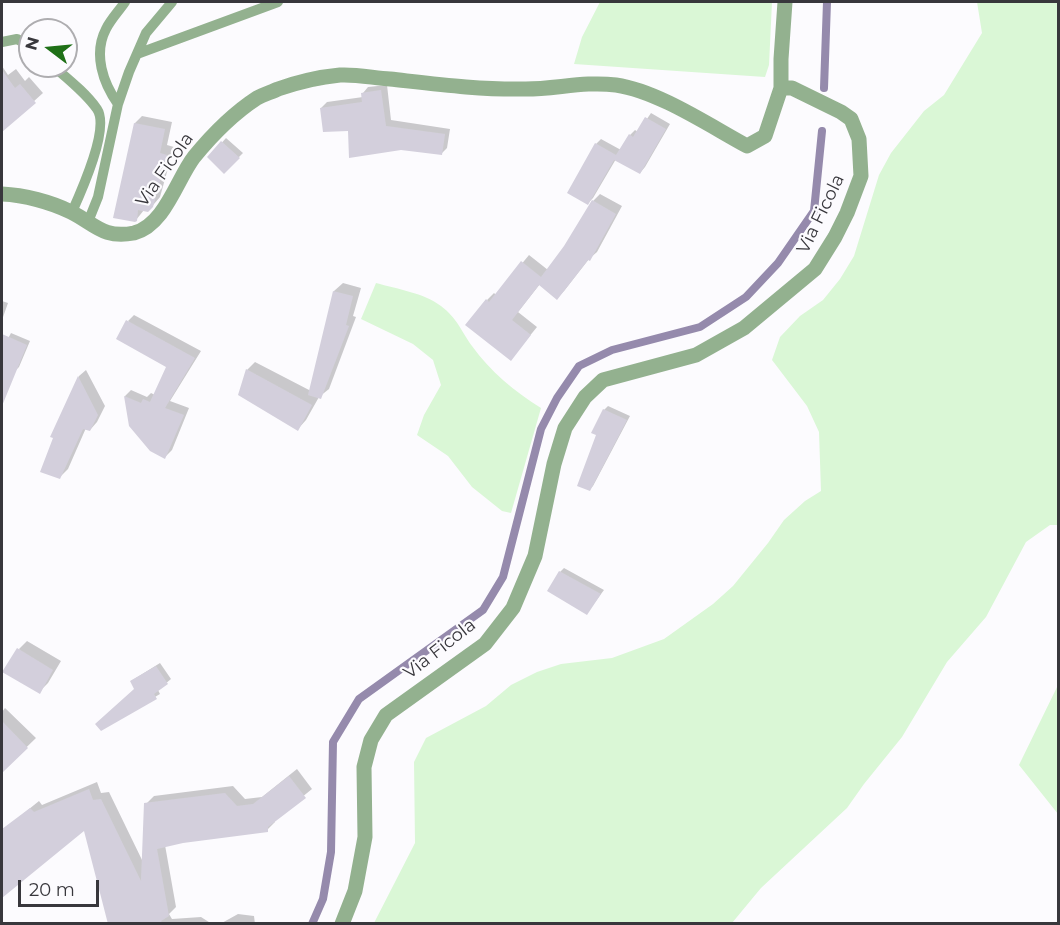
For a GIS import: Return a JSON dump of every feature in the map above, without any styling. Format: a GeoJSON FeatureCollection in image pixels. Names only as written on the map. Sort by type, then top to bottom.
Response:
{"type":"FeatureCollection","features":[{"type":"Feature","properties":{"kind":"street"},"geometry":{"type":"LineString","coordinates":[[784,2],[781,59],[787,88]]}},
{"type":"Feature","properties":{"kind":"street","name":"Via Ficola"},"geometry":{"type":"LineString","coordinates":[[2,194],[13,194],[49,203],[72,212],[102,232],[122,234],[136,232],[152,222],[168,203],[193,158],[228,122],[259,97],[297,82],[342,75],[480,88],[527,89],[573,84],[617,85],[658,97],[747,146],[765,136],[787,88],[841,112],[851,119],[859,139],[861,176],[843,221],[815,269],[744,328],[706,350],[675,362],[646,367],[603,380],[585,397],[566,428],[554,464],[535,556],[513,608],[485,644],[386,715],[371,740],[364,767],[365,837],[355,891],[342,924]]}},
{"type":"Feature","properties":{"kind":"lane"},"geometry":{"type":"LineString","coordinates":[[118,104],[104,78],[101,67],[101,45],[106,30],[124,2]]}},
{"type":"Feature","properties":{"kind":"lane"},"geometry":{"type":"LineString","coordinates":[[88,222],[98,197],[118,104],[137,54],[146,33],[172,2]]}},
{"type":"Feature","properties":{"kind":"lane"},"geometry":{"type":"LineString","coordinates":[[137,54],[278,2]]}},
{"type":"Feature","properties":{"kind":"lane"},"geometry":{"type":"LineString","coordinates":[[2,42],[18,40]]}},
{"type":"Feature","properties":{"kind":"lane"},"geometry":{"type":"LineString","coordinates":[[66,78],[99,110],[101,123],[94,155],[72,212]]}},
{"type":"Feature","properties":{"kind":"green space"},"geometry":{"type":"Polygon","coordinates":[[[600,2],[772,2],[769,65],[765,77],[574,64],[582,37],[600,2]]]}},
{"type":"Feature","properties":{"kind":"green space"},"geometry":{"type":"Polygon","coordinates":[[[977,2],[1058,2],[1058,525],[1050,525],[1026,542],[986,617],[947,662],[902,737],[847,808],[761,888],[732,923],[374,923],[415,843],[414,762],[426,738],[486,706],[511,685],[537,672],[561,664],[612,658],[664,639],[713,604],[733,586],[784,520],[805,501],[821,491],[819,432],[807,406],[772,360],[780,337],[800,316],[823,300],[840,279],[854,256],[879,175],[891,153],[924,111],[944,95],[982,33],[977,2]]]}},
{"type":"Feature","properties":{"kind":"green space"},"geometry":{"type":"Polygon","coordinates":[[[376,283],[418,295],[441,306],[455,320],[472,346],[495,372],[512,388],[541,408],[511,513],[502,511],[472,487],[448,456],[417,435],[424,415],[441,385],[433,360],[413,344],[361,319],[376,283]]]}},
{"type":"Feature","properties":{"kind":"green space"},"geometry":{"type":"Polygon","coordinates":[[[1058,685],[1058,814],[1019,765],[1058,685]]]}},
{"type":"Feature","properties":{"kind":"building"},"geometry":{"type":"Polygon","coordinates":[[[2,70],[15,88],[20,84],[36,103],[2,132],[2,70]]]}},
{"type":"Feature","properties":{"kind":"building"},"geometry":{"type":"Polygon","coordinates":[[[381,90],[386,126],[445,134],[442,155],[401,150],[349,158],[348,131],[323,132],[320,108],[362,102],[361,93],[381,90]]]}},
{"type":"Feature","properties":{"kind":"building"},"geometry":{"type":"Polygon","coordinates":[[[645,117],[666,129],[640,174],[614,160],[588,205],[567,193],[595,143],[616,155],[629,134],[633,137],[645,117]]]}},
{"type":"Feature","properties":{"kind":"building"},"geometry":{"type":"Polygon","coordinates":[[[134,123],[165,129],[160,153],[167,155],[153,207],[148,212],[138,210],[135,222],[113,218],[134,123]]]}},
{"type":"Feature","properties":{"kind":"building"},"geometry":{"type":"Polygon","coordinates":[[[221,141],[240,158],[224,174],[207,157],[221,141]]]}},
{"type":"Feature","properties":{"kind":"building"},"geometry":{"type":"Polygon","coordinates":[[[592,200],[616,214],[590,261],[588,260],[557,300],[539,285],[512,320],[531,335],[511,361],[465,325],[486,299],[489,302],[521,261],[541,277],[564,246],[592,200]]]}},
{"type":"Feature","properties":{"kind":"building"},"geometry":{"type":"Polygon","coordinates":[[[333,291],[353,296],[346,325],[349,326],[321,399],[308,395],[333,291]]]}},
{"type":"Feature","properties":{"kind":"building"},"geometry":{"type":"Polygon","coordinates":[[[126,320],[195,358],[165,408],[184,415],[165,459],[150,451],[129,426],[124,396],[141,403],[143,399],[150,402],[166,367],[116,339],[126,320]]]}},
{"type":"Feature","properties":{"kind":"building"},"geometry":{"type":"Polygon","coordinates":[[[2,334],[27,345],[2,406],[2,334]]]}},
{"type":"Feature","properties":{"kind":"building"},"geometry":{"type":"Polygon","coordinates":[[[246,369],[312,405],[298,431],[238,395],[246,369]]]}},
{"type":"Feature","properties":{"kind":"building"},"geometry":{"type":"Polygon","coordinates":[[[78,376],[98,415],[90,431],[83,429],[60,479],[40,472],[53,438],[50,437],[78,376]]]}},
{"type":"Feature","properties":{"kind":"building"},"geometry":{"type":"Polygon","coordinates":[[[603,409],[627,420],[590,491],[577,486],[596,435],[591,433],[603,409]]]}},
{"type":"Feature","properties":{"kind":"building"},"geometry":{"type":"Polygon","coordinates":[[[559,571],[601,594],[587,615],[547,591],[559,571]]]}},
{"type":"Feature","properties":{"kind":"building"},"geometry":{"type":"Polygon","coordinates":[[[17,648],[53,670],[40,694],[2,672],[17,648]]]}},
{"type":"Feature","properties":{"kind":"building"},"geometry":{"type":"Polygon","coordinates":[[[156,666],[168,684],[154,694],[157,699],[101,731],[95,724],[134,689],[130,681],[156,666]]]}},
{"type":"Feature","properties":{"kind":"building"},"geometry":{"type":"Polygon","coordinates":[[[2,721],[28,748],[2,773],[2,721]]]}},
{"type":"Feature","properties":{"kind":"building"},"geometry":{"type":"Polygon","coordinates":[[[289,776],[306,798],[268,827],[268,832],[183,843],[157,849],[169,916],[161,921],[163,924],[108,924],[84,831],[2,898],[2,829],[30,808],[34,812],[89,789],[93,800],[101,799],[141,881],[144,803],[225,793],[237,806],[253,804],[289,776]]]}},
{"type":"Feature","properties":{"kind":"waterway"},"geometry":{"type":"LineString","coordinates":[[824,88],[827,2]]}},
{"type":"Feature","properties":{"kind":"waterway"},"geometry":{"type":"LineString","coordinates":[[312,924],[323,899],[331,852],[333,742],[359,699],[483,610],[503,577],[541,429],[557,398],[579,366],[612,350],[700,327],[746,297],[778,263],[814,211],[822,131]]}}]}
